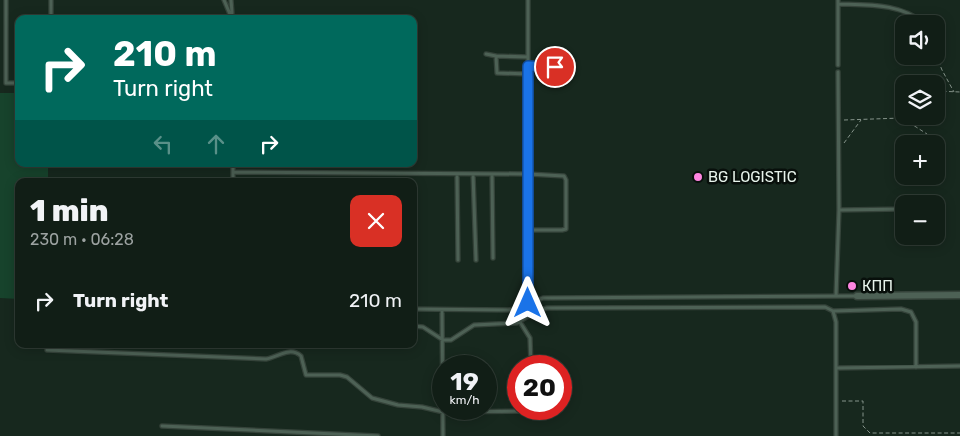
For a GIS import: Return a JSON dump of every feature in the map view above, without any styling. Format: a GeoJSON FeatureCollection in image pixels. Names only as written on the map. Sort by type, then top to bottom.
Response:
{"type":"FeatureCollection","features":[{"type":"Feature","properties":{"kind":"street"},"geometry":{"type":"LineString","coordinates":[[857,296],[960,295]]}},
{"type":"Feature","properties":{"kind":"lane"},"geometry":{"type":"LineString","coordinates":[[6,0],[6,83],[15,83]]}},
{"type":"Feature","properties":{"kind":"lane"},"geometry":{"type":"LineString","coordinates":[[51,0],[51,15]]}},
{"type":"Feature","properties":{"kind":"lane"},"geometry":{"type":"LineString","coordinates":[[224,0],[230,15]]}},
{"type":"Feature","properties":{"kind":"lane"},"geometry":{"type":"LineString","coordinates":[[231,0],[232,15]]}},
{"type":"Feature","properties":{"kind":"lane"},"geometry":{"type":"LineString","coordinates":[[528,0],[528,303]]}},
{"type":"Feature","properties":{"kind":"lane"},"geometry":{"type":"LineString","coordinates":[[838,65],[838,2],[888,7],[911,15]]}},
{"type":"Feature","properties":{"kind":"lane"},"geometry":{"type":"LineString","coordinates":[[486,54],[528,57]]}},
{"type":"Feature","properties":{"kind":"lane"},"geometry":{"type":"LineString","coordinates":[[496,56],[497,73],[528,74]]}},
{"type":"Feature","properties":{"kind":"lane"},"geometry":{"type":"LineString","coordinates":[[528,66],[568,68]]}},
{"type":"Feature","properties":{"kind":"lane"},"geometry":{"type":"LineString","coordinates":[[836,296],[839,210],[838,72]]}},
{"type":"Feature","properties":{"kind":"lane"},"geometry":{"type":"LineString","coordinates":[[232,178],[233,167]]}},
{"type":"Feature","properties":{"kind":"lane"},"geometry":{"type":"LineString","coordinates":[[233,172],[528,174],[558,175],[565,178],[566,229],[528,230]]}},
{"type":"Feature","properties":{"kind":"lane"},"geometry":{"type":"LineString","coordinates":[[457,174],[458,260]]}},
{"type":"Feature","properties":{"kind":"lane"},"geometry":{"type":"LineString","coordinates":[[473,174],[476,260]]}},
{"type":"Feature","properties":{"kind":"lane"},"geometry":{"type":"LineString","coordinates":[[492,174],[493,258]]}},
{"type":"Feature","properties":{"kind":"lane"},"geometry":{"type":"LineString","coordinates":[[839,210],[895,209]]}},
{"type":"Feature","properties":{"kind":"lane"},"geometry":{"type":"LineString","coordinates":[[417,310],[508,310],[543,298],[857,296]]}},
{"type":"Feature","properties":{"kind":"lane"},"geometry":{"type":"LineString","coordinates":[[417,327],[423,328],[443,340],[454,340],[474,325],[513,324],[547,308],[825,307],[833,311],[901,309],[911,312],[915,317],[916,367]]}},
{"type":"Feature","properties":{"kind":"lane"},"geometry":{"type":"LineString","coordinates":[[442,310],[443,355]]}},
{"type":"Feature","properties":{"kind":"lane"},"geometry":{"type":"LineString","coordinates":[[833,311],[836,322],[836,436]]}},
{"type":"Feature","properties":{"kind":"lane"},"geometry":{"type":"LineString","coordinates":[[520,322],[530,338],[531,355]]}},
{"type":"Feature","properties":{"kind":"lane"},"geometry":{"type":"LineString","coordinates":[[47,350],[266,359],[273,358],[279,353],[297,353],[301,356],[306,375],[340,375],[347,377],[372,398],[391,404],[422,406],[432,409]]}},
{"type":"Feature","properties":{"kind":"lane"},"geometry":{"type":"LineString","coordinates":[[836,368],[960,366]]}},
{"type":"Feature","properties":{"kind":"lane"},"geometry":{"type":"LineString","coordinates":[[443,420],[444,436]]}},
{"type":"Feature","properties":{"kind":"lane"},"geometry":{"type":"LineString","coordinates":[[162,426],[272,434],[378,436]]}},
{"type":"Feature","properties":{"kind":"path"},"geometry":{"type":"LineString","coordinates":[[940,65],[954,92]]}},
{"type":"Feature","properties":{"kind":"path"},"geometry":{"type":"LineString","coordinates":[[945,92],[960,92]]}},
{"type":"Feature","properties":{"kind":"path"},"geometry":{"type":"LineString","coordinates":[[844,120],[895,118]]}},
{"type":"Feature","properties":{"kind":"path"},"geometry":{"type":"LineString","coordinates":[[842,145],[862,120]]}},
{"type":"Feature","properties":{"kind":"path"},"geometry":{"type":"LineString","coordinates":[[914,125],[927,134]]}},
{"type":"Feature","properties":{"kind":"path"},"geometry":{"type":"LineString","coordinates":[[842,401],[863,401],[864,426],[870,433],[960,433]]}},
{"type":"Feature","properties":{"kind":"green space"},"geometry":{"type":"Polygon","coordinates":[[[0,93],[15,93],[15,167],[48,167],[48,178],[15,178],[15,299],[0,298],[0,93]]]}},
{"type":"Feature","properties":{"kind":"place","name":"BG LOGISTIC"},"geometry":{"type":"Point","coordinates":[698,177]}},
{"type":"Feature","properties":{"kind":"place","name":"КПП"},"geometry":{"type":"Point","coordinates":[852,286]}},
{"type":"Feature","properties":{"kind":"route"},"geometry":{"type":"LineString","coordinates":[[528,303],[528,66],[555,67]]}}]}
